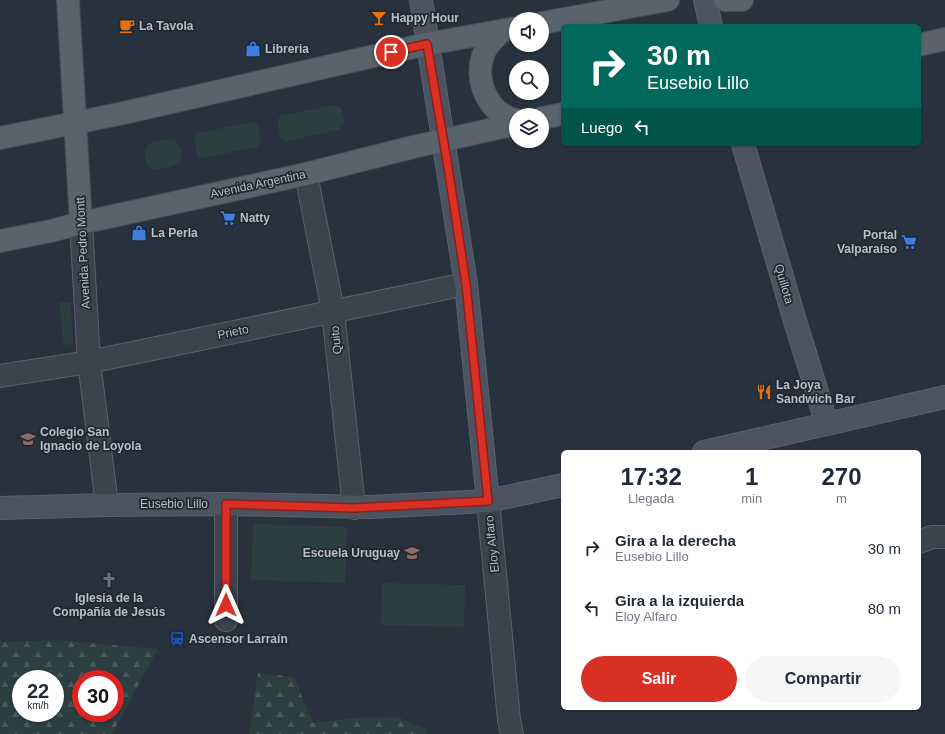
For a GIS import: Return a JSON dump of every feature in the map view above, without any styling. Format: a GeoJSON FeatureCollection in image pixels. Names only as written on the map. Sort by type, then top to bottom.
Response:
{"type":"FeatureCollection","features":[{"type":"Feature","properties":{"kind":"main road","name":"Avenida Pedro Montt"},"geometry":{"type":"LineString","coordinates":[[68,0],[81,223]]}},
{"type":"Feature","properties":{"kind":"main road","name":"Eloy Alfaro"},"geometry":{"type":"LineString","coordinates":[[421,0],[466,284],[488,501]]}},
{"type":"Feature","properties":{"kind":"main road"},"geometry":{"type":"LineString","coordinates":[[549,22],[668,0]]}},
{"type":"Feature","properties":{"kind":"main road"},"geometry":{"type":"LineString","coordinates":[[704,0],[710,24]]}},
{"type":"Feature","properties":{"kind":"main road"},"geometry":{"type":"LineString","coordinates":[[725,0],[742,0]]}},
{"type":"Feature","properties":{"kind":"main road"},"geometry":{"type":"LineString","coordinates":[[0,138],[75,123],[427,44],[509,29]]}},
{"type":"Feature","properties":{"kind":"main road"},"geometry":{"type":"LineString","coordinates":[[509,30],[488,45],[483,54],[480,76],[482,87],[494,107],[502,114],[509,117]]}},
{"type":"Feature","properties":{"kind":"main road"},"geometry":{"type":"LineString","coordinates":[[921,45],[945,39]]}},
{"type":"Feature","properties":{"kind":"main road"},"geometry":{"type":"LineString","coordinates":[[549,117],[561,114]]}},
{"type":"Feature","properties":{"kind":"main road","name":"Avenida Argentina"},"geometry":{"type":"LineString","coordinates":[[0,241],[306,174],[443,140],[509,126]]}},
{"type":"Feature","properties":{"kind":"main road","name":"Quillota"},"geometry":{"type":"LineString","coordinates":[[745,146],[795,321],[827,424]]}},
{"type":"Feature","properties":{"kind":"main road"},"geometry":{"type":"LineString","coordinates":[[713,450],[945,397]]}},
{"type":"Feature","properties":{"kind":"main road","name":"Eusebio Lillo"},"geometry":{"type":"LineString","coordinates":[[0,508],[226,504],[354,508],[488,501],[561,485]]}},
{"type":"Feature","properties":{"kind":"street","name":"Quito"},"geometry":{"type":"LineString","coordinates":[[306,174],[333,311],[354,508]]}},
{"type":"Feature","properties":{"kind":"street","name":"Avenida Pedro Montt"},"geometry":{"type":"LineString","coordinates":[[81,223],[89,362],[107,505]]}},
{"type":"Feature","properties":{"kind":"street","name":"Prieto"},"geometry":{"type":"LineString","coordinates":[[0,376],[89,362],[466,284]]}},
{"type":"Feature","properties":{"kind":"street","name":"Eloy Alfaro"},"geometry":{"type":"LineString","coordinates":[[488,501],[509,720],[512,734]]}},
{"type":"Feature","properties":{"kind":"street"},"geometry":{"type":"LineString","coordinates":[[226,504],[226,620]]}},
{"type":"Feature","properties":{"kind":"street"},"geometry":{"type":"LineString","coordinates":[[921,541],[932,536],[945,537]]}},
{"type":"Feature","properties":{"kind":"green space"},"geometry":{"type":"Polygon","coordinates":[[[334,105],[341,108],[345,124],[339,130],[287,141],[280,138],[278,120],[280,116],[334,105]]]}},
{"type":"Feature","properties":{"kind":"green space"},"geometry":{"type":"Polygon","coordinates":[[[251,122],[258,126],[261,140],[257,147],[202,158],[198,157],[194,140],[197,133],[251,122]]]}},
{"type":"Feature","properties":{"kind":"green space"},"geometry":{"type":"Polygon","coordinates":[[[172,139],[177,142],[182,152],[180,162],[170,167],[150,169],[145,157],[146,147],[152,142],[172,139]]]}},
{"type":"Feature","properties":{"kind":"green space"},"geometry":{"type":"Polygon","coordinates":[[[71,302],[73,344],[64,345],[59,303],[71,302]]]}},
{"type":"Feature","properties":{"kind":"green space"},"geometry":{"type":"Polygon","coordinates":[[[253,524],[347,527],[345,583],[251,580],[253,524]]]}},
{"type":"Feature","properties":{"kind":"green space"},"geometry":{"type":"Polygon","coordinates":[[[382,583],[465,585],[464,627],[381,625],[382,583]]]}},
{"type":"Feature","properties":{"kind":"green space"},"geometry":{"type":"Polygon","coordinates":[[[54,640],[158,649],[124,712],[124,670],[72,670],[72,722],[118,722],[112,734],[0,734],[0,642],[54,640]]]}},
{"type":"Feature","properties":{"kind":"green space"},"geometry":{"type":"Polygon","coordinates":[[[258,673],[294,677],[313,723],[353,718],[397,717],[428,730],[425,734],[249,734],[258,673]]]}},
{"type":"Feature","properties":{"kind":"place","name":"Happy Hour"},"geometry":{"type":"Point","coordinates":[379,18]}},
{"type":"Feature","properties":{"kind":"place","name":"La Tavola"},"geometry":{"type":"Point","coordinates":[127,26]}},
{"type":"Feature","properties":{"kind":"place","name":"Libreria"},"geometry":{"type":"Point","coordinates":[253,49]}},
{"type":"Feature","properties":{"kind":"place","name":"Natty"},"geometry":{"type":"Point","coordinates":[228,218]}},
{"type":"Feature","properties":{"kind":"place","name":"La Perla"},"geometry":{"type":"Point","coordinates":[139,233]}},
{"type":"Feature","properties":{"kind":"place","name":"Portal Valparaíso"},"geometry":{"type":"Point","coordinates":[909,242]}},
{"type":"Feature","properties":{"kind":"place","name":"La Joya Sandwich Bar"},"geometry":{"type":"Point","coordinates":[764,392]}},
{"type":"Feature","properties":{"kind":"place","name":"Colegio San Ignacio de Loyola"},"geometry":{"type":"Point","coordinates":[28,439]}},
{"type":"Feature","properties":{"kind":"place","name":"Escuela Uruguay"},"geometry":{"type":"Point","coordinates":[412,553]}},
{"type":"Feature","properties":{"kind":"place","name":"Iglesia de la Compañía de Jesús"},"geometry":{"type":"Point","coordinates":[109,580]}},
{"type":"Feature","properties":{"kind":"place","name":"Ascensor Larraín"},"geometry":{"type":"Point","coordinates":[177,639]}},
{"type":"Feature","properties":{"kind":"route"},"geometry":{"type":"LineString","coordinates":[[226,605],[226,504],[354,508],[488,501],[484,474],[466,284],[427,44],[391,52]]}}]}
